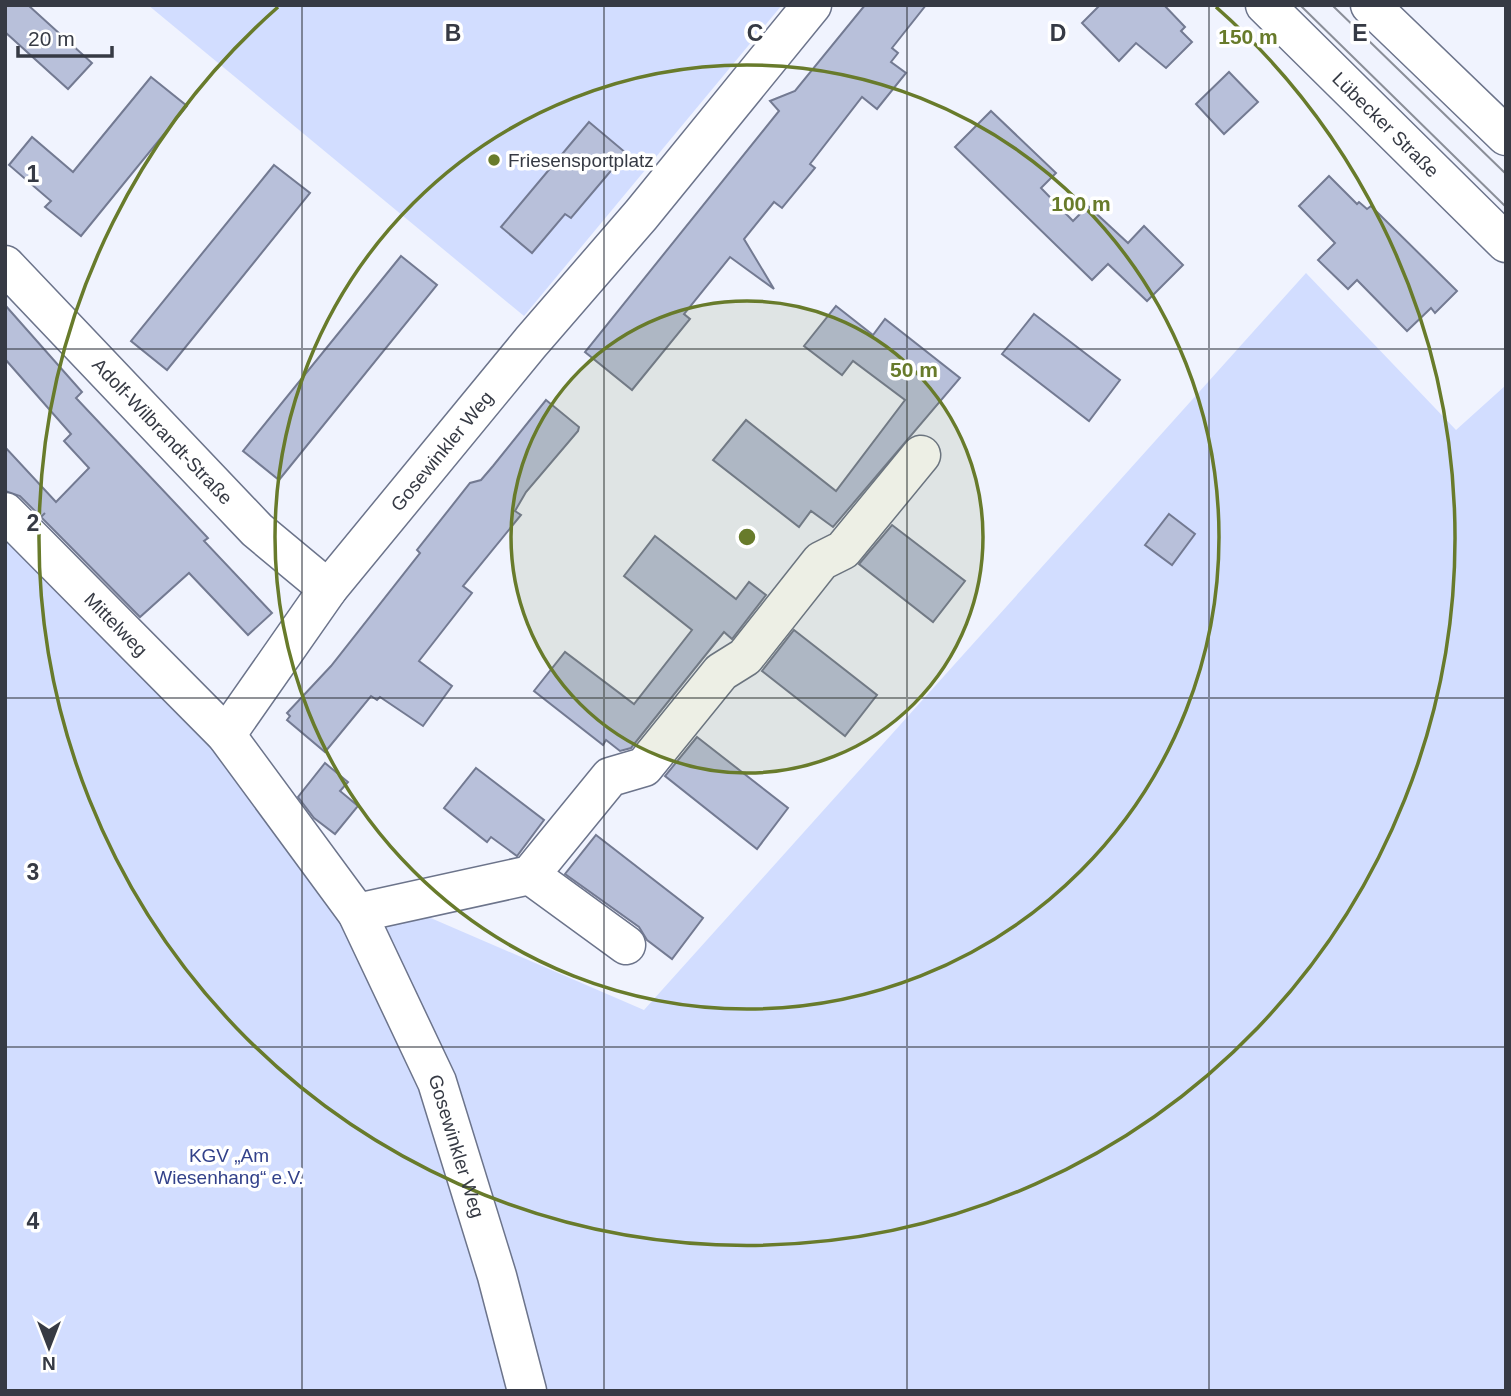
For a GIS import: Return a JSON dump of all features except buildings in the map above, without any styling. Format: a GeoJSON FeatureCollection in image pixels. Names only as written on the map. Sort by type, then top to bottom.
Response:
{"type":"FeatureCollection","features":[{"type":"Feature","properties":{"kind":"street","name":"Gosewinkler Weg"},"geometry":{"type":"LineString","coordinates":[[527,1391],[497,1276],[437,1082],[357,913],[226,735],[328,589],[531,342],[641,215],[811,5]]}},
{"type":"Feature","properties":{"kind":"street","name":"Lübecker Straße"},"geometry":{"type":"LineString","coordinates":[[1265,5],[1506,243]]}},
{"type":"Feature","properties":{"kind":"street"},"geometry":{"type":"LineString","coordinates":[[1370,5],[1506,136]]}},
{"type":"Feature","properties":{"kind":"street","name":"Adolf-Wilbrandt-Straße"},"geometry":{"type":"LineString","coordinates":[[5,265],[257,530],[328,589]]}},
{"type":"Feature","properties":{"kind":"street"},"geometry":{"type":"LineString","coordinates":[[357,913],[530,876],[610,777],[644,767],[721,671],[745,657],[821,561],[843,550],[921,456]]}},
{"type":"Feature","properties":{"kind":"street","name":"Mittelweg"},"geometry":{"type":"LineString","coordinates":[[5,512],[226,735]]}},
{"type":"Feature","properties":{"kind":"street"},"geometry":{"type":"LineString","coordinates":[[530,876],[626,945]]}},
{"type":"Feature","properties":{"kind":"green space","name":"Friesensportplatz"},"geometry":{"type":"Polygon","coordinates":[[[148,5],[782,5],[524,316],[148,5]]]}},
{"type":"Feature","properties":{"kind":"green space","name":"KGV „Am Wiesenhang“ e.V."},"geometry":{"type":"Polygon","coordinates":[[[1306,273],[1456,430],[1506,385],[1506,1391],[5,1391],[5,512],[357,913],[396,903],[644,1010],[1306,273]]]}},
{"type":"Feature","properties":{"kind":"tram line"},"geometry":{"type":"LineString","coordinates":[[1300,5],[1506,207]]}},
{"type":"Feature","properties":{"kind":"tram line"},"geometry":{"type":"LineString","coordinates":[[1332,5],[1506,174]]}},
{"type":"Feature","properties":{"kind":"place","name":"Friesensportplatz"},"geometry":{"type":"Point","coordinates":[494,160]}}]}
